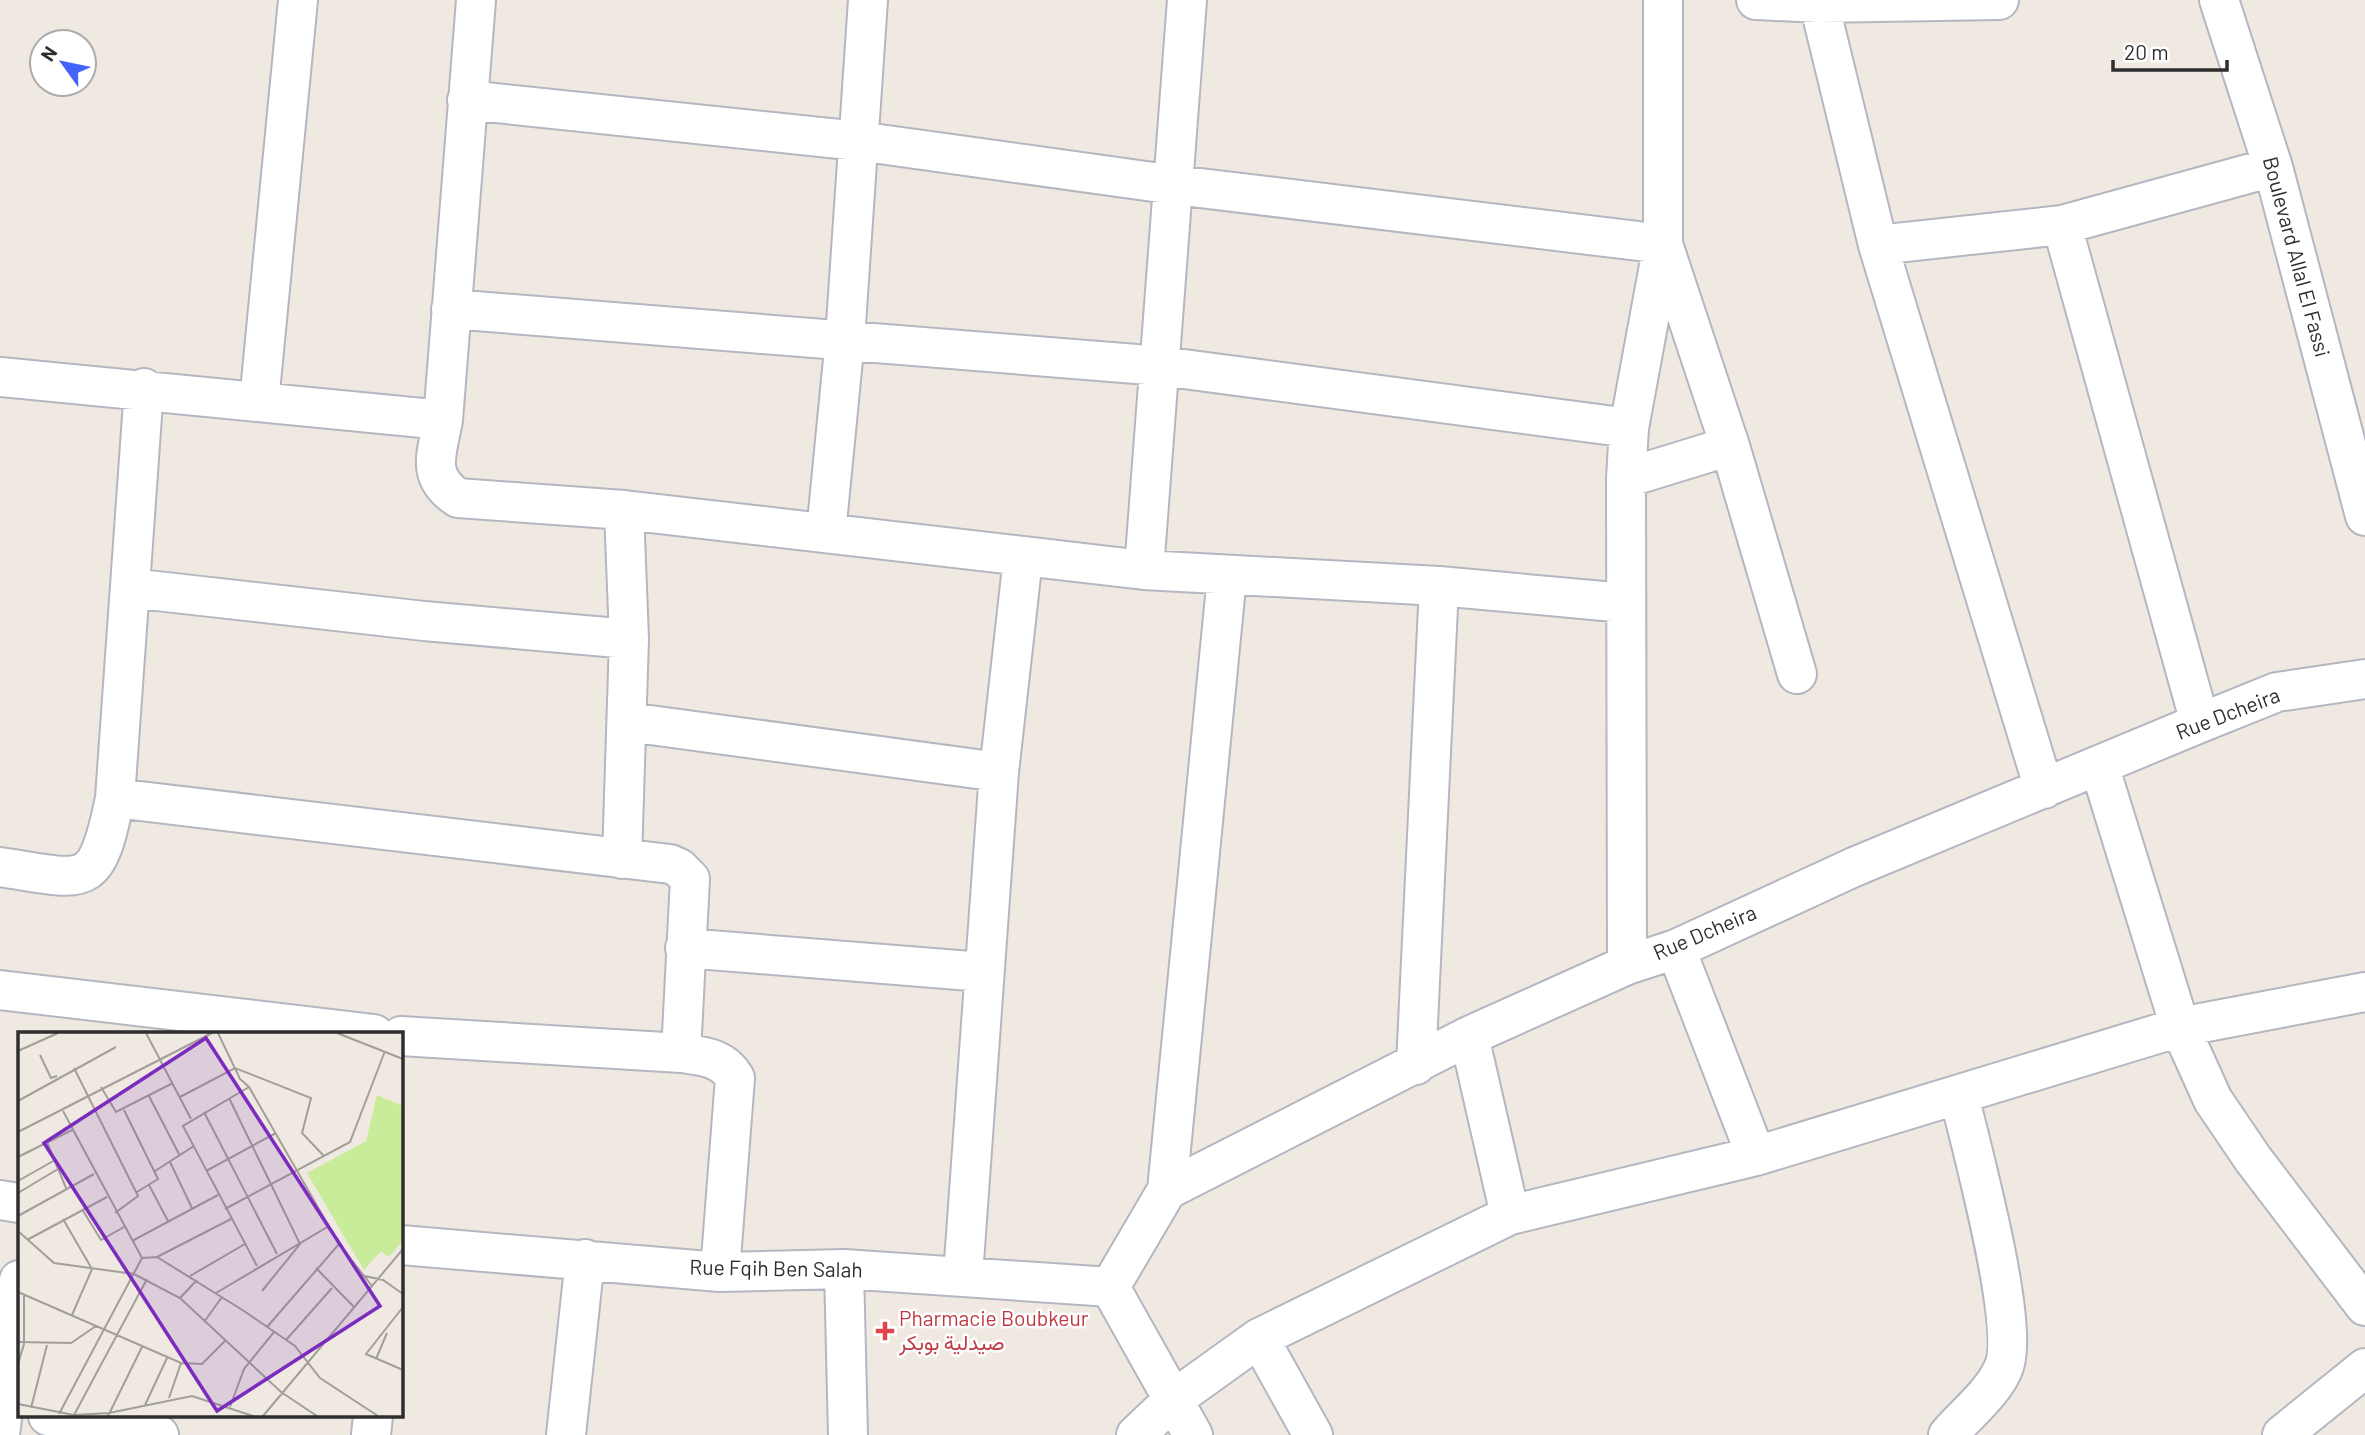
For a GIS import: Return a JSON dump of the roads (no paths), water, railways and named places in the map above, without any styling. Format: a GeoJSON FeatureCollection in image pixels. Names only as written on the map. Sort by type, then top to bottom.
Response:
{"type":"FeatureCollection","features":[{"type":"Feature","properties":{"kind":"street"},"geometry":{"type":"LineString","coordinates":[[259,402],[298,0]]}},
{"type":"Feature","properties":{"kind":"street"},"geometry":{"type":"LineString","coordinates":[[476,0],[443,420],[435,469],[442,487],[458,498],[624,510],[1144,570],[1439,586],[1625,603]]}},
{"type":"Feature","properties":{"kind":"street"},"geometry":{"type":"LineString","coordinates":[[826,533],[845,339],[868,0]]}},
{"type":"Feature","properties":{"kind":"street"},"geometry":{"type":"LineString","coordinates":[[1144,570],[1187,0]]}},
{"type":"Feature","properties":{"kind":"street"},"geometry":{"type":"LineString","coordinates":[[1627,965],[1626,478],[1629,428],[1662,244],[1663,0]]}},
{"type":"Feature","properties":{"kind":"street"},"geometry":{"type":"LineString","coordinates":[[1756,0],[1819,3],[1999,0]]}},
{"type":"Feature","properties":{"kind":"street","name":"Boulevard Allal El Fassi"},"geometry":{"type":"LineString","coordinates":[[2219,0],[2273,167],[2365,516]]}},
{"type":"Feature","properties":{"kind":"street"},"geometry":{"type":"LineString","coordinates":[[1819,3],[1878,245],[2044,789]]}},
{"type":"Feature","properties":{"kind":"street"},"geometry":{"type":"LineString","coordinates":[[467,100],[858,141],[1175,186],[1662,244]]}},
{"type":"Feature","properties":{"kind":"street"},"geometry":{"type":"LineString","coordinates":[[1878,245],[2062,225],[2273,167]]}},
{"type":"Feature","properties":{"kind":"street"},"geometry":{"type":"LineString","coordinates":[[2062,225],[2200,723]]}},
{"type":"Feature","properties":{"kind":"street"},"geometry":{"type":"LineString","coordinates":[[1662,244],[1730,446],[1797,674]]}},
{"type":"Feature","properties":{"kind":"street"},"geometry":{"type":"LineString","coordinates":[[451,309],[1160,366],[1629,428]]}},
{"type":"Feature","properties":{"kind":"street"},"geometry":{"type":"LineString","coordinates":[[0,377],[144,388],[443,420]]}},
{"type":"Feature","properties":{"kind":"street"},"geometry":{"type":"LineString","coordinates":[[0,867],[72,878],[90,870],[100,857],[115,798],[144,388]]}},
{"type":"Feature","properties":{"kind":"street"},"geometry":{"type":"LineString","coordinates":[[1626,478],[1730,446]]}},
{"type":"Feature","properties":{"kind":"street"},"geometry":{"type":"LineString","coordinates":[[622,859],[629,639],[624,510]]}},
{"type":"Feature","properties":{"kind":"street"},"geometry":{"type":"LineString","coordinates":[[963,1276],[999,772],[1023,558]]}},
{"type":"Feature","properties":{"kind":"street"},"geometry":{"type":"LineString","coordinates":[[1193,1435],[1110,1287],[1167,1190],[1227,576]]}},
{"type":"Feature","properties":{"kind":"street"},"geometry":{"type":"LineString","coordinates":[[1416,1065],[1439,586]]}},
{"type":"Feature","properties":{"kind":"street"},"geometry":{"type":"LineString","coordinates":[[130,588],[424,621],[629,639]]}},
{"type":"Feature","properties":{"kind":"street","name":"Rue Dcheira"},"geometry":{"type":"LineString","coordinates":[[1167,1190],[1469,1036],[1627,965],[1676,949],[1854,867],[2277,692],[2365,679]]}},
{"type":"Feature","properties":{"kind":"street"},"geometry":{"type":"LineString","coordinates":[[628,722],[999,772]]}},
{"type":"Feature","properties":{"kind":"street"},"geometry":{"type":"LineString","coordinates":[[2099,765],[2180,1027],[2213,1100],[2253,1159],[2365,1306]]}},
{"type":"Feature","properties":{"kind":"street"},"geometry":{"type":"LineString","coordinates":[[115,798],[670,864],[687,874],[690,879],[681,1053]]}},
{"type":"Feature","properties":{"kind":"street"},"geometry":{"type":"LineString","coordinates":[[685,948],[983,972]]}},
{"type":"Feature","properties":{"kind":"street"},"geometry":{"type":"LineString","coordinates":[[1676,949],[1756,1156]]}},
{"type":"Feature","properties":{"kind":"street"},"geometry":{"type":"LineString","coordinates":[[0,990],[357,1032]]}},
{"type":"Feature","properties":{"kind":"street"},"geometry":{"type":"LineString","coordinates":[[1136,1435],[1174,1399],[1259,1338],[1510,1214],[1756,1156],[2180,1027],[2365,992]]}},
{"type":"Feature","properties":{"kind":"street"},"geometry":{"type":"LineString","coordinates":[[402,1036],[681,1053],[720,1062],[730,1069],[735,1078],[720,1272]]}},
{"type":"Feature","properties":{"kind":"street"},"geometry":{"type":"LineString","coordinates":[[1469,1036],[1510,1214]]}},
{"type":"Feature","properties":{"kind":"street"},"geometry":{"type":"LineString","coordinates":[[1948,1435],[1994,1384],[2004,1367],[2010,1337],[2002,1283],[1959,1095]]}},
{"type":"Feature","properties":{"kind":"street"},"geometry":{"type":"LineString","coordinates":[[0,1200],[18,1203]]}},
{"type":"Feature","properties":{"kind":"street","name":"Rue Fqih Ben Salah"},"geometry":{"type":"LineString","coordinates":[[402,1245],[720,1272],[844,1269],[1110,1287]]}},
{"type":"Feature","properties":{"kind":"street"},"geometry":{"type":"LineString","coordinates":[[566,1435],[585,1259]]}},
{"type":"Feature","properties":{"kind":"street"},"geometry":{"type":"LineString","coordinates":[[844,1269],[848,1435]]}},
{"type":"Feature","properties":{"kind":"street"},"geometry":{"type":"LineString","coordinates":[[7,1418],[18,1292]]}},
{"type":"Feature","properties":{"kind":"street"},"geometry":{"type":"LineString","coordinates":[[1259,1338],[1313,1435]]}},
{"type":"Feature","properties":{"kind":"street"},"geometry":{"type":"LineString","coordinates":[[2282,1435],[2365,1368]]}},
{"type":"Feature","properties":{"kind":"street"},"geometry":{"type":"LineString","coordinates":[[59,1418],[150,1434]]}},
{"type":"Feature","properties":{"kind":"place","name":"Pharmacie Boubkeur صيدلية بوبكر"},"geometry":{"type":"Point","coordinates":[885,1331]}}]}
